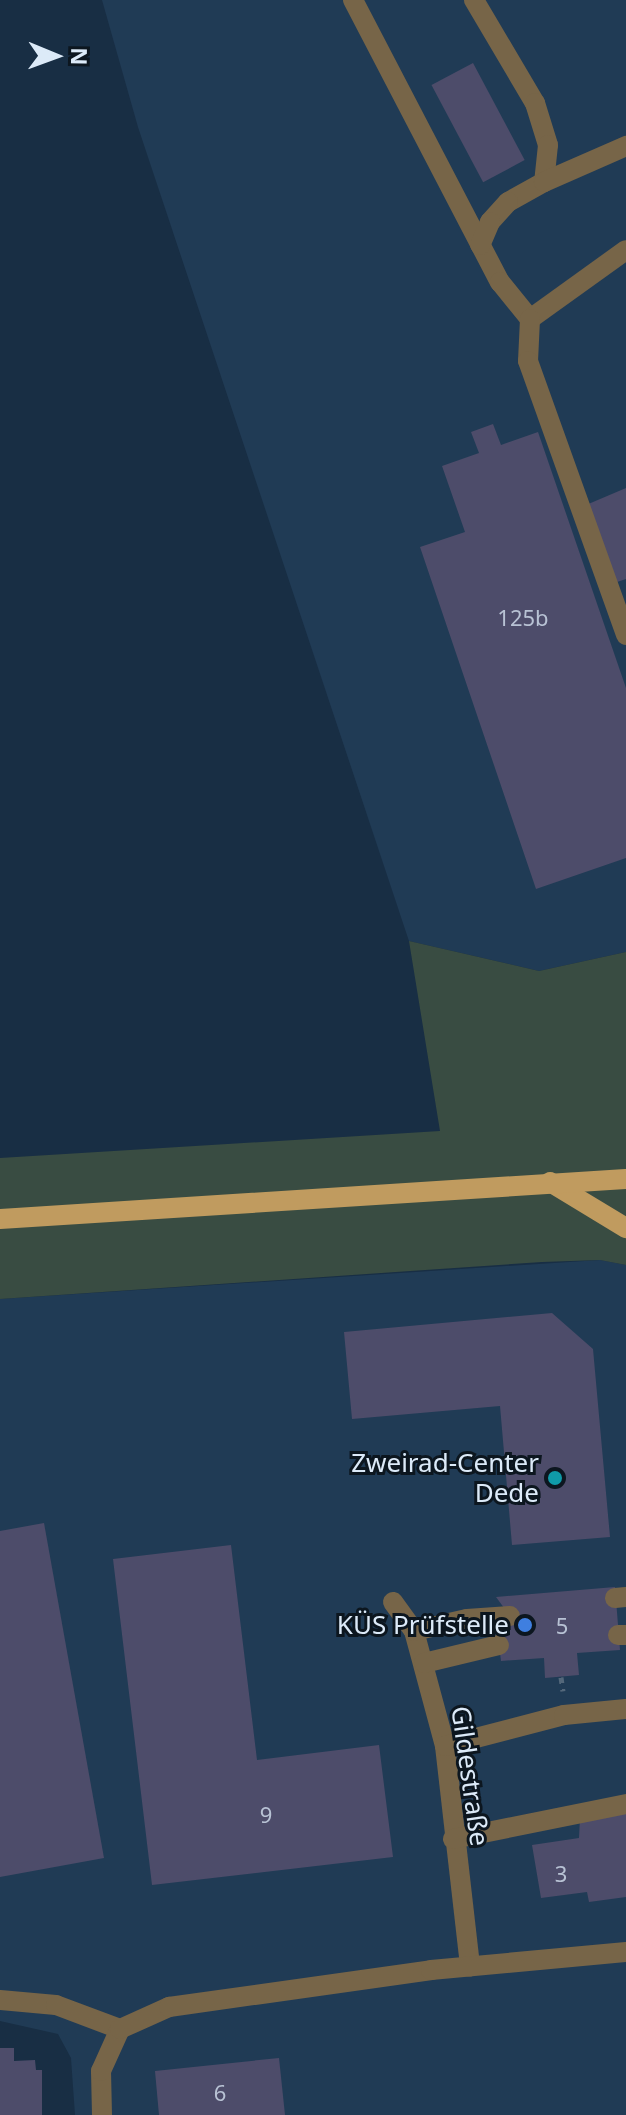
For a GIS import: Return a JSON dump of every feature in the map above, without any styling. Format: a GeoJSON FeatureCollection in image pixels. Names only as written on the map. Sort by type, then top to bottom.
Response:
{"type":"FeatureCollection","features":[{"type":"Feature","properties":{"kind":"main road"},"geometry":{"type":"LineString","coordinates":[[0,1219],[626,1179]]}},
{"type":"Feature","properties":{"kind":"main road"},"geometry":{"type":"LineString","coordinates":[[550,1182],[626,1228]]}},
{"type":"Feature","properties":{"kind":"street"},"geometry":{"type":"LineString","coordinates":[[353,0],[500,282],[530,319],[528,361],[626,635]]}},
{"type":"Feature","properties":{"kind":"street"},"geometry":{"type":"LineString","coordinates":[[474,0],[535,103],[548,145],[544,182]]}},
{"type":"Feature","properties":{"kind":"street"},"geometry":{"type":"LineString","coordinates":[[480,245],[490,222],[508,202],[544,182],[626,146]]}},
{"type":"Feature","properties":{"kind":"street"},"geometry":{"type":"LineString","coordinates":[[530,319],[626,250]]}},
{"type":"Feature","properties":{"kind":"street","name":"Gildestraße"},"geometry":{"type":"LineString","coordinates":[[393,1602],[414,1631],[445,1746],[453,1839],[470,1967]]}},
{"type":"Feature","properties":{"kind":"street"},"geometry":{"type":"LineString","coordinates":[[414,1631],[467,1619],[510,1616]]}},
{"type":"Feature","properties":{"kind":"street"},"geometry":{"type":"LineString","coordinates":[[424,1663],[499,1645]]}},
{"type":"Feature","properties":{"kind":"street"},"geometry":{"type":"LineString","coordinates":[[445,1746],[564,1715],[626,1709]]}},
{"type":"Feature","properties":{"kind":"street"},"geometry":{"type":"LineString","coordinates":[[453,1839],[626,1804]]}},
{"type":"Feature","properties":{"kind":"street"},"geometry":{"type":"LineString","coordinates":[[102,2115],[101,2071],[120,2029],[169,2007],[470,1967],[626,1952]]}},
{"type":"Feature","properties":{"kind":"street"},"geometry":{"type":"LineString","coordinates":[[0,2000],[56,2005],[120,2029]]}},
{"type":"Feature","properties":{"kind":"shaded area"},"geometry":{"type":"Polygon","coordinates":[[[102,0],[626,0],[626,952],[539,971],[409,941],[138,127],[102,0]]]}},
{"type":"Feature","properties":{"kind":"shaded area"},"geometry":{"type":"Polygon","coordinates":[[[600,1260],[626,1265],[626,2115],[75,2115],[71,2058],[58,2034],[0,2021],[0,1299],[600,1260]]]}},
{"type":"Feature","properties":{"kind":"green space"},"geometry":{"type":"Polygon","coordinates":[[[409,941],[539,971],[626,952],[626,1265],[600,1260],[542,1262],[0,1299],[0,1158],[440,1131],[409,941]]]}},
{"type":"Feature","properties":{"kind":"building"},"geometry":{"type":"Polygon","coordinates":[[[473,63],[525,160],[483,182],[432,85],[473,63]]]}},
{"type":"Feature","properties":{"kind":"building"},"geometry":{"type":"Polygon","coordinates":[[[493,424],[501,445],[538,432],[626,688],[626,858],[536,889],[420,547],[465,532],[442,466],[479,453],[471,432],[493,424]]]}},
{"type":"Feature","properties":{"kind":"building"},"geometry":{"type":"Polygon","coordinates":[[[626,488],[626,579],[614,583],[586,505],[626,488]]]}},
{"type":"Feature","properties":{"kind":"building","name":"Zweirad-Center Dede"},"geometry":{"type":"Polygon","coordinates":[[[552,1313],[593,1349],[610,1537],[512,1545],[500,1406],[352,1419],[344,1332],[552,1313]]]}},
{"type":"Feature","properties":{"kind":"building"},"geometry":{"type":"Polygon","coordinates":[[[44,1523],[104,1858],[0,1877],[0,1531],[44,1523]]]}},
{"type":"Feature","properties":{"kind":"building"},"geometry":{"type":"Polygon","coordinates":[[[231,1545],[257,1760],[379,1745],[393,1857],[152,1885],[113,1559],[231,1545]]]}},
{"type":"Feature","properties":{"kind":"building"},"geometry":{"type":"Polygon","coordinates":[[[615,1587],[620,1650],[577,1653],[579,1675],[545,1678],[544,1658],[501,1661],[499,1645],[510,1616],[496,1597],[615,1587]]]}},
{"type":"Feature","properties":{"kind":"building"},"geometry":{"type":"Polygon","coordinates":[[[626,1810],[626,1897],[589,1902],[587,1892],[541,1898],[532,1845],[579,1838],[580,1818],[626,1810]]]}},
{"type":"Feature","properties":{"kind":"building"},"geometry":{"type":"Polygon","coordinates":[[[0,2048],[14,2048],[14,2061],[35,2060],[36,2070],[42,2070],[42,2115],[0,2115],[0,2048]]]}},
{"type":"Feature","properties":{"kind":"building"},"geometry":{"type":"Polygon","coordinates":[[[279,2058],[285,2115],[159,2115],[155,2071],[279,2058]]]}},
{"type":"Feature","properties":{"kind":"place","name":"Zweirad-Center Dede"},"geometry":{"type":"Point","coordinates":[555,1478]}},
{"type":"Feature","properties":{"kind":"place","name":"KÜS Prüfstelle"},"geometry":{"type":"Point","coordinates":[525,1625]}}]}
